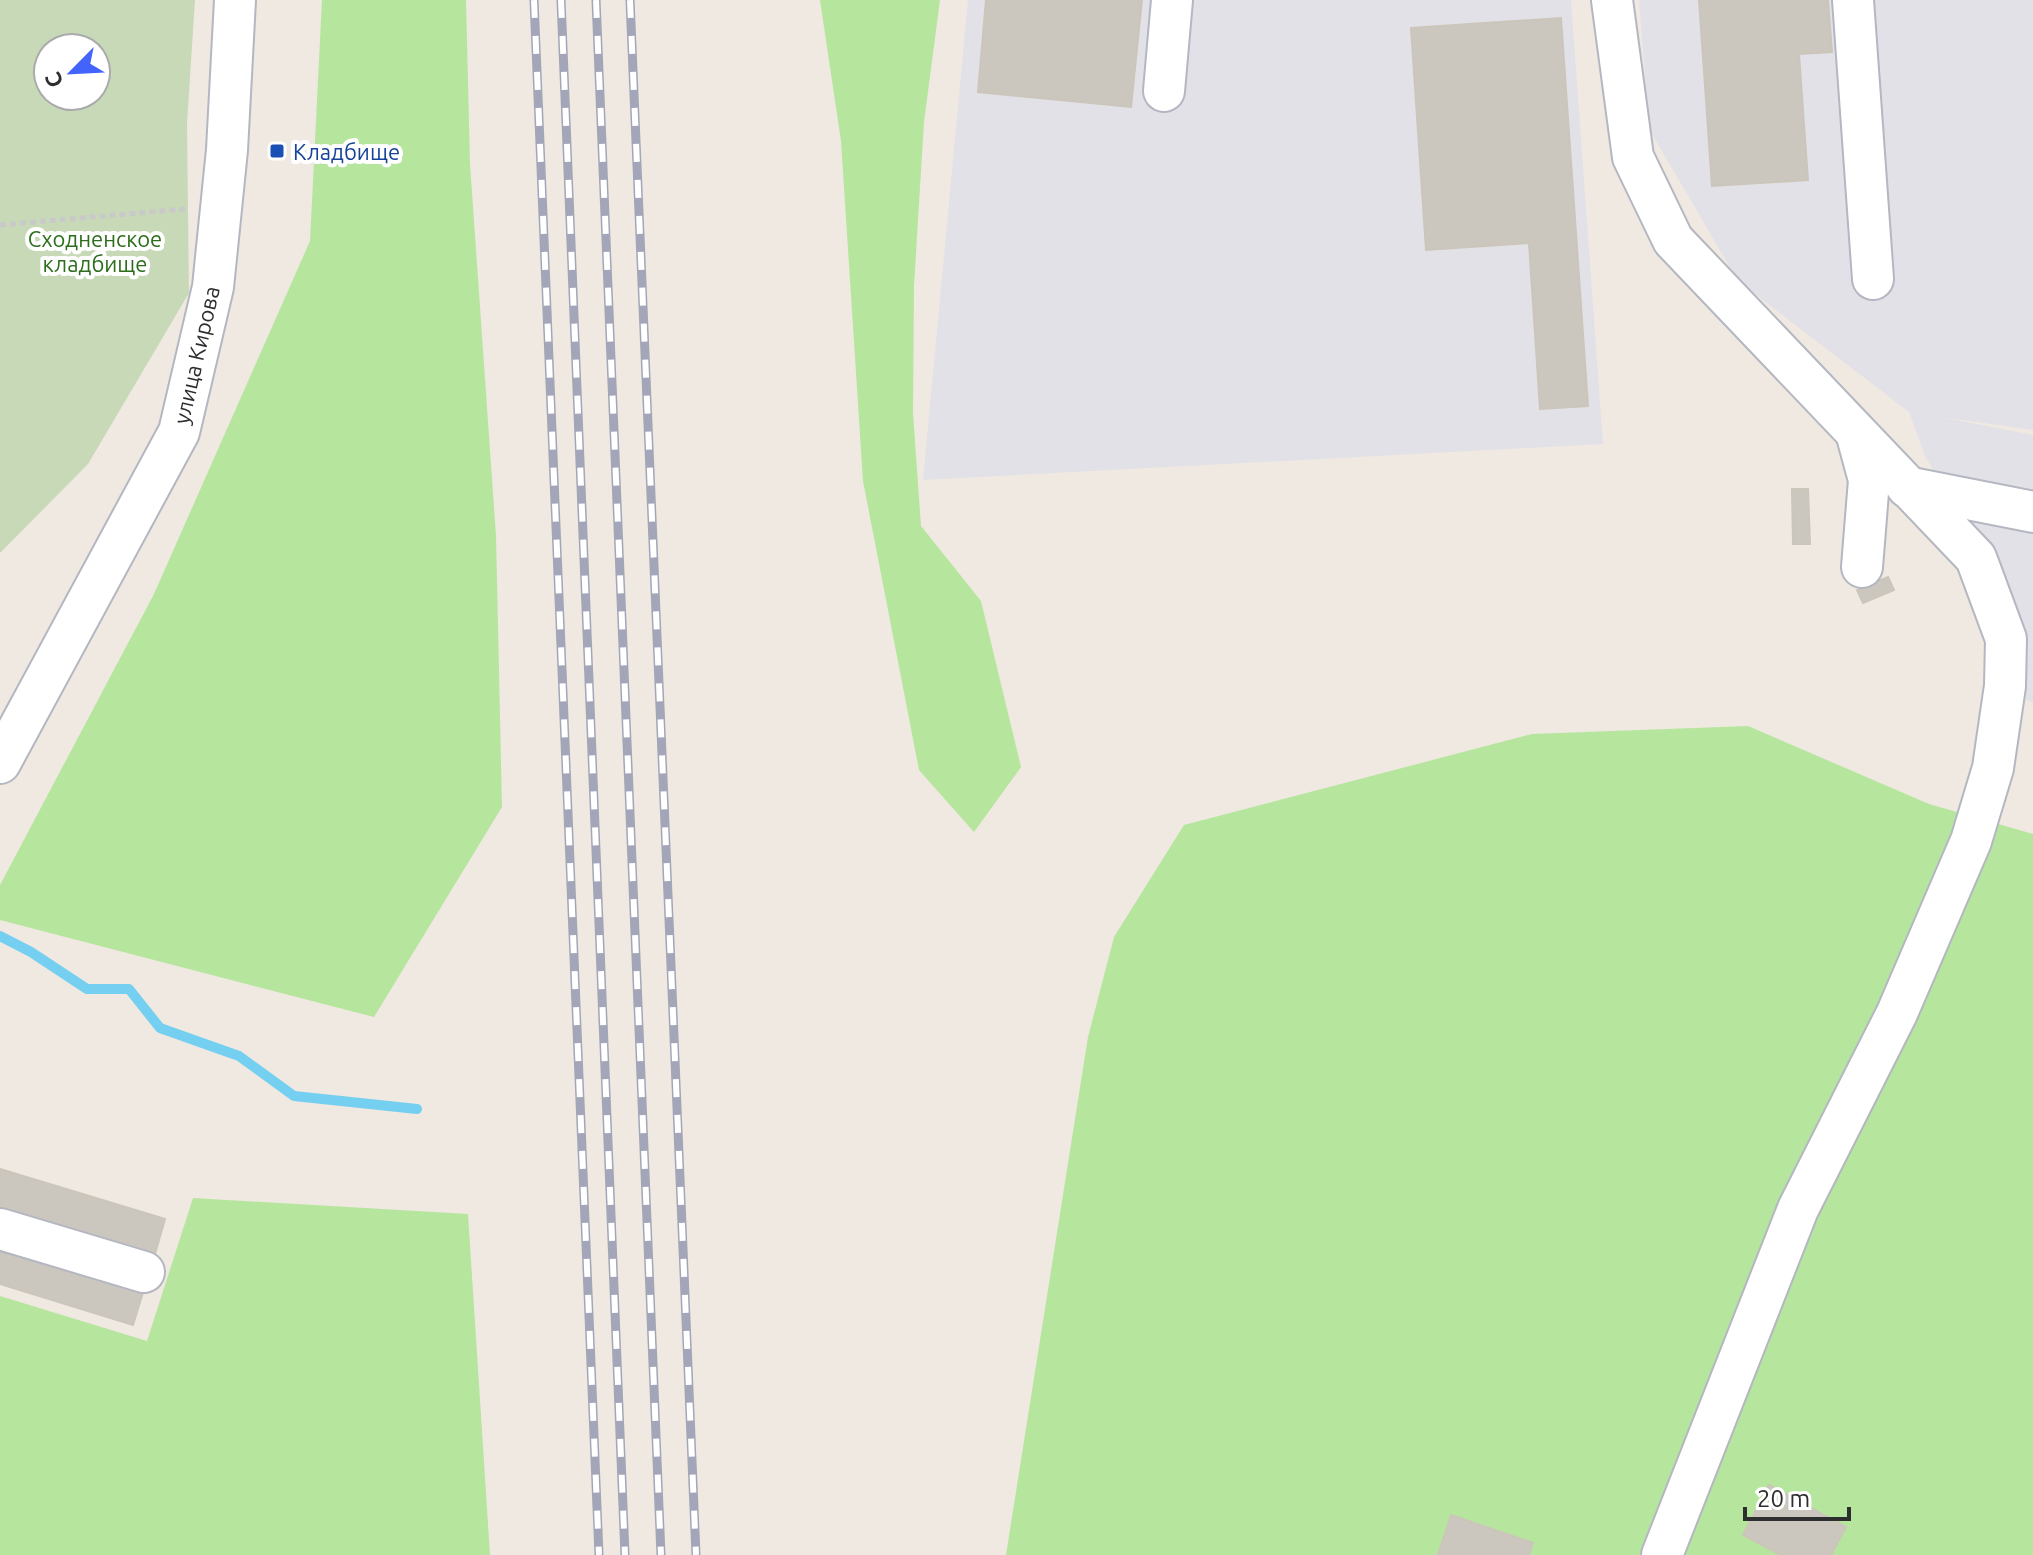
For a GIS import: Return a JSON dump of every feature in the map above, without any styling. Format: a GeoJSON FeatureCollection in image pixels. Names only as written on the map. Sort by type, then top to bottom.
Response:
{"type":"FeatureCollection","features":[{"type":"Feature","properties":{"kind":"street","name":"улица Кирова"},"geometry":{"type":"LineString","coordinates":[[0,763],[179,432],[213,287],[227,150],[235,0]]}},
{"type":"Feature","properties":{"kind":"street"},"geometry":{"type":"LineString","coordinates":[[1164,91],[1172,0]]}},
{"type":"Feature","properties":{"kind":"street"},"geometry":{"type":"LineString","coordinates":[[1612,0],[1633,157],[1673,240],[1976,558],[2017,629],[2006,639],[2003,700],[1993,768],[1971,841],[1897,1013],[1798,1209],[1662,1555]]}},
{"type":"Feature","properties":{"kind":"street"},"geometry":{"type":"LineString","coordinates":[[1853,0],[1873,279]]}},
{"type":"Feature","properties":{"kind":"street"},"geometry":{"type":"LineString","coordinates":[[1857,436],[1869,480],[1862,567]]}},
{"type":"Feature","properties":{"kind":"street"},"geometry":{"type":"LineString","coordinates":[[1907,487],[2033,512]]}},
{"type":"Feature","properties":{"kind":"street"},"geometry":{"type":"LineString","coordinates":[[0,1229],[144,1272]]}},
{"type":"Feature","properties":{"kind":"path"},"geometry":{"type":"LineString","coordinates":[[0,225],[190,208]]}},
{"type":"Feature","properties":{"kind":"shaded area"},"geometry":{"type":"Polygon","coordinates":[[[968,0],[1571,0],[1603,444],[923,480],[968,0]]]}},
{"type":"Feature","properties":{"kind":"shaded area"},"geometry":{"type":"Polygon","coordinates":[[[1639,0],[2033,0],[2033,430],[1941,417],[2033,435],[2033,702],[2026,700],[2018,634],[1979,548],[1925,456],[1909,412],[1738,281],[1649,129],[1639,0]]]}},
{"type":"Feature","properties":{"kind":"green space","name":"Сходненское кладбище"},"geometry":{"type":"Polygon","coordinates":[[[0,0],[195,0],[187,124],[189,293],[88,464],[0,553],[0,0]]]}},
{"type":"Feature","properties":{"kind":"green space"},"geometry":{"type":"Polygon","coordinates":[[[322,0],[466,0],[470,164],[496,536],[502,807],[374,1017],[0,920],[0,885],[154,594],[310,241],[322,0]]]}},
{"type":"Feature","properties":{"kind":"green space"},"geometry":{"type":"Polygon","coordinates":[[[820,0],[940,0],[924,122],[914,286],[913,413],[921,526],[981,601],[1021,767],[974,832],[919,770],[863,481],[841,141],[820,0]]]}},
{"type":"Feature","properties":{"kind":"green space"},"geometry":{"type":"Polygon","coordinates":[[[1748,726],[1929,804],[2033,834],[2033,1555],[1006,1555],[1088,1037],[1114,937],[1184,825],[1532,734],[1748,726]]]}},
{"type":"Feature","properties":{"kind":"green space"},"geometry":{"type":"Polygon","coordinates":[[[193,1198],[468,1214],[490,1555],[0,1555],[0,1296],[147,1341],[193,1198]]]}},
{"type":"Feature","properties":{"kind":"building"},"geometry":{"type":"Polygon","coordinates":[[[986,0],[1142,0],[1131,107],[978,92],[986,0]]]}},
{"type":"Feature","properties":{"kind":"building"},"geometry":{"type":"Polygon","coordinates":[[[1699,0],[1828,0],[1832,52],[1799,54],[1808,180],[1712,186],[1699,0]]]}},
{"type":"Feature","properties":{"kind":"building"},"geometry":{"type":"Polygon","coordinates":[[[1561,18],[1588,406],[1540,409],[1529,243],[1426,250],[1411,28],[1561,18]]]}},
{"type":"Feature","properties":{"kind":"building"},"geometry":{"type":"Polygon","coordinates":[[[1792,489],[1808,489],[1810,544],[1793,544],[1792,489]]]}},
{"type":"Feature","properties":{"kind":"building"},"geometry":{"type":"Polygon","coordinates":[[[1888,577],[1894,590],[1863,603],[1857,590],[1888,577]]]}},
{"type":"Feature","properties":{"kind":"building"},"geometry":{"type":"Polygon","coordinates":[[[0,1169],[165,1219],[155,1254],[0,1207],[0,1169]]]}},
{"type":"Feature","properties":{"kind":"building"},"geometry":{"type":"Polygon","coordinates":[[[0,1246],[144,1289],[133,1325],[0,1284],[0,1246]]]}},
{"type":"Feature","properties":{"kind":"building"},"geometry":{"type":"Polygon","coordinates":[[[1769,1485],[1846,1527],[1831,1555],[1781,1555],[1743,1535],[1769,1485]]]}},
{"type":"Feature","properties":{"kind":"building"},"geometry":{"type":"Polygon","coordinates":[[[1451,1515],[1533,1543],[1529,1555],[1438,1555],[1451,1515]]]}},
{"type":"Feature","properties":{"kind":"waterway"},"geometry":{"type":"LineString","coordinates":[[0,936],[31,952],[87,989],[129,989],[160,1028],[239,1056],[294,1096],[417,1109]]}},
{"type":"Feature","properties":{"kind":"railway"},"geometry":{"type":"LineString","coordinates":[[534,0],[599,1555]]}},
{"type":"Feature","properties":{"kind":"railway"},"geometry":{"type":"LineString","coordinates":[[561,0],[625,1555]]}},
{"type":"Feature","properties":{"kind":"railway"},"geometry":{"type":"LineString","coordinates":[[596,0],[661,1555]]}},
{"type":"Feature","properties":{"kind":"railway"},"geometry":{"type":"LineString","coordinates":[[630,0],[696,1555]]}},
{"type":"Feature","properties":{"kind":"place","name":"Кладбище"},"geometry":{"type":"Point","coordinates":[277,151]}}]}
